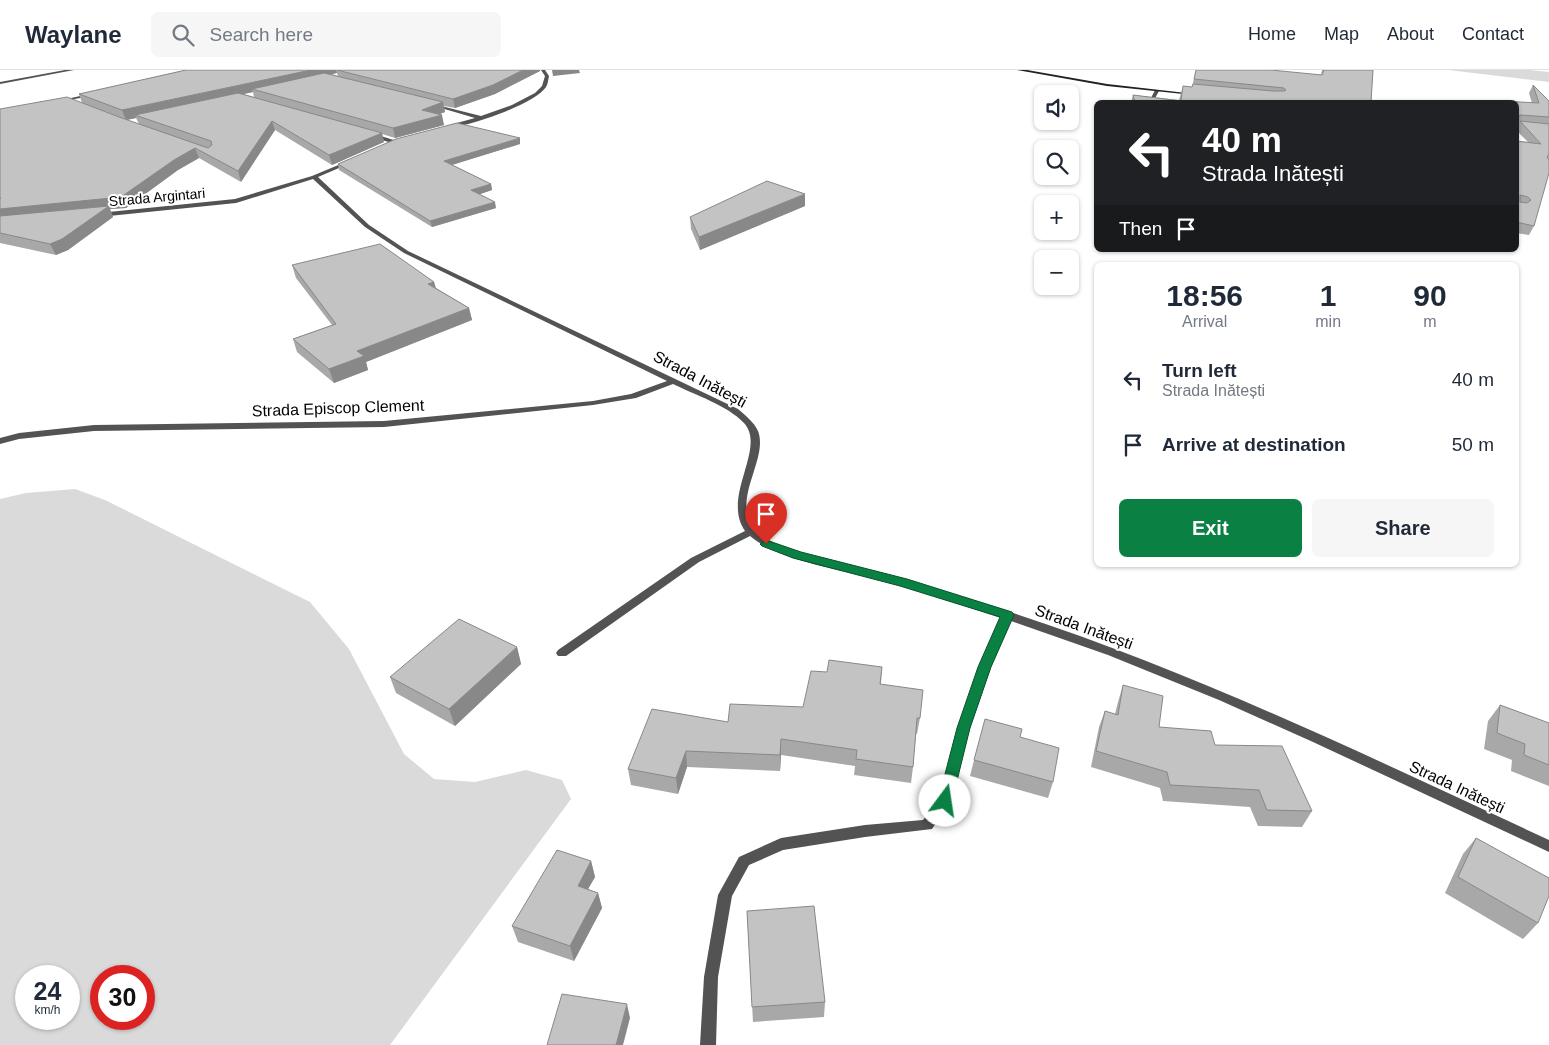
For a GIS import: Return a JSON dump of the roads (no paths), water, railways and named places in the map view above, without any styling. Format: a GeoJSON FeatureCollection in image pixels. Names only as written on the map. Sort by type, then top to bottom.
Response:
{"type":"FeatureCollection","features":[{"type":"Feature","properties":{"kind":"street"},"geometry":{"type":"LineString","coordinates":[[0,83],[72,70]]}},
{"type":"Feature","properties":{"kind":"street"},"geometry":{"type":"LineString","coordinates":[[438,130],[514,107],[544,87],[547,76],[543,70]]}},
{"type":"Feature","properties":{"kind":"street"},"geometry":{"type":"LineString","coordinates":[[1019,70],[1107,86],[1204,95]]}},
{"type":"Feature","properties":{"kind":"street"},"geometry":{"type":"LineString","coordinates":[[1152,100],[1157,91]]}},
{"type":"Feature","properties":{"kind":"street"},"geometry":{"type":"LineString","coordinates":[[56,102],[104,92]]}},
{"type":"Feature","properties":{"kind":"street"},"geometry":{"type":"LineString","coordinates":[[66,100],[74,103]]}},
{"type":"Feature","properties":{"kind":"street"},"geometry":{"type":"LineString","coordinates":[[424,103],[482,118]]}},
{"type":"Feature","properties":{"kind":"street"},"geometry":{"type":"LineString","coordinates":[[368,134],[395,142]]}},
{"type":"Feature","properties":{"kind":"street"},"geometry":{"type":"LineString","coordinates":[[386,146],[404,140]]}},
{"type":"Feature","properties":{"kind":"street","name":"Strada Argintari"},"geometry":{"type":"LineString","coordinates":[[93,215],[236,200],[314,177],[359,158]]}},
{"type":"Feature","properties":{"kind":"street","name":"Strada Inătești"},"geometry":{"type":"LineString","coordinates":[[314,177],[367,226],[406,252],[734,411],[750,424],[755,436],[741,512],[750,532],[766,544],[797,555],[903,582],[1008,615],[1090,644],[1213,693],[1301,731],[1549,846]]}},
{"type":"Feature","properties":{"kind":"street","name":"Strada Episcop Clement"},"geometry":{"type":"LineString","coordinates":[[0,441],[19,436],[94,428],[394,423],[593,403],[632,396],[674,381]]}},
{"type":"Feature","properties":{"kind":"street"},"geometry":{"type":"LineString","coordinates":[[562,653],[695,560],[750,532]]}},
{"type":"Feature","properties":{"kind":"street"},"geometry":{"type":"LineString","coordinates":[[708,1045],[711,978],[724,895],[744,861],[781,844],[865,831],[927,825],[945,801],[964,728],[984,667],[1008,615]]}}]}
